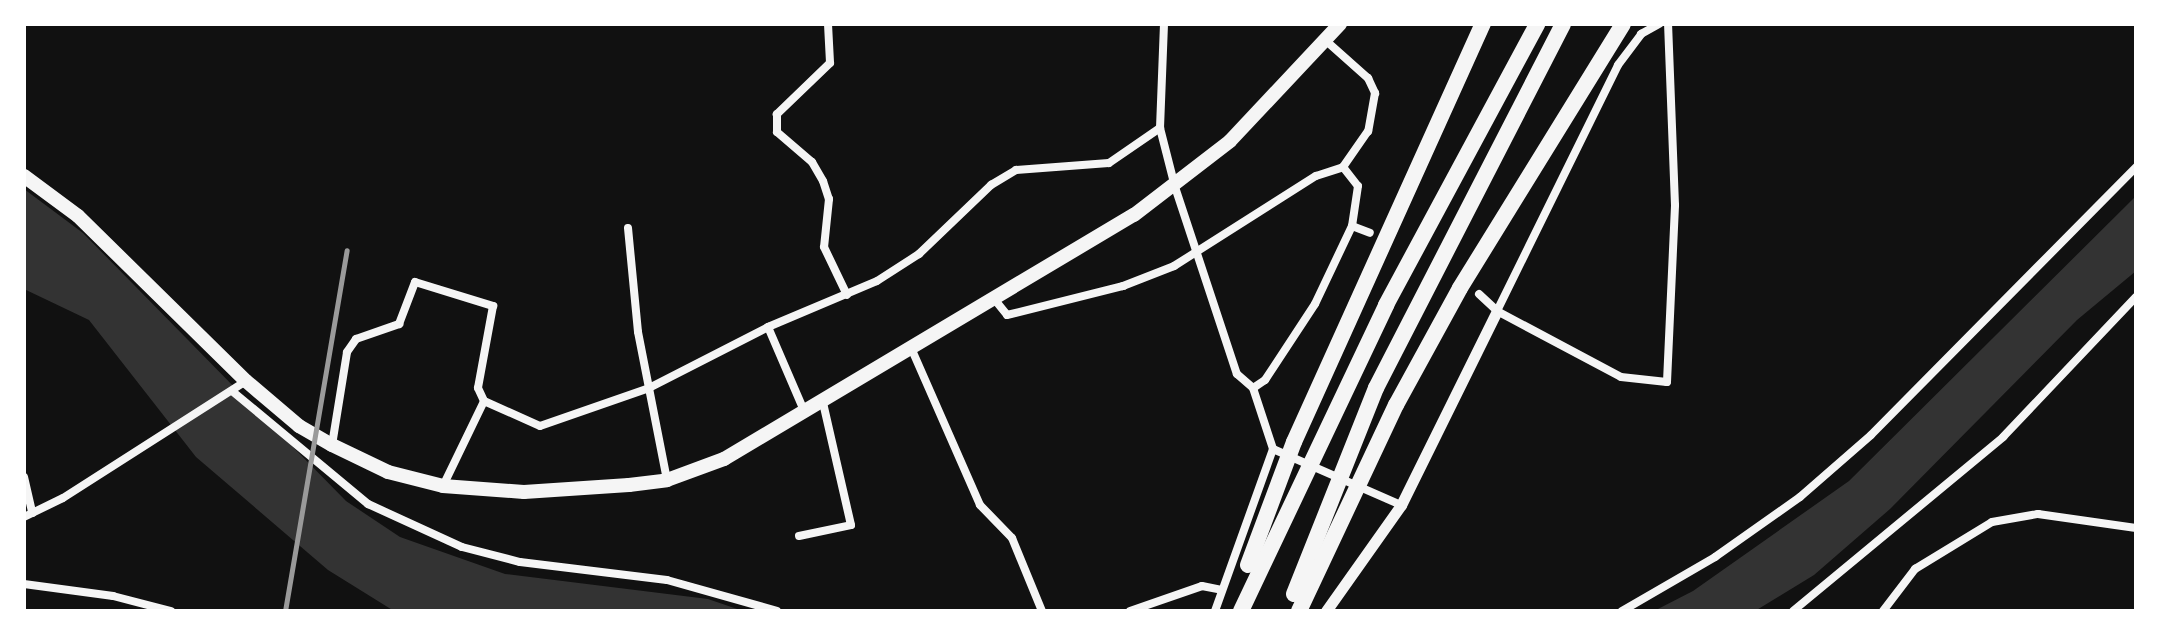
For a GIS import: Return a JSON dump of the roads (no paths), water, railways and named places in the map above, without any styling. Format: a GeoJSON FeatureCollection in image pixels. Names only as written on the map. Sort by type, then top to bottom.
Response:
{"type":"FeatureCollection","features":[{"type":"Feature","properties":{"kind":"highway"},"geometry":{"type":"LineString","coordinates":[[1232,611],[1294,442],[1483,24]]}},
{"type":"Feature","properties":{"kind":"highway"},"geometry":{"type":"LineString","coordinates":[[1289,611],[1343,464],[1413,310],[1563,24]]}},
{"type":"Feature","properties":{"kind":"highway"},"geometry":{"type":"LineString","coordinates":[[1299,611],[1363,472],[1460,288],[1623,24]]}},
{"type":"Feature","properties":{"kind":"highway"},"geometry":{"type":"LineString","coordinates":[[1241,611],[1313,450],[1533,31]]}},
{"type":"Feature","properties":{"kind":"main road"},"geometry":{"type":"LineString","coordinates":[[24,176],[78,216],[246,381],[299,426],[388,472],[443,486],[524,492],[667,480],[724,459],[823,403],[1175,187],[1230,141],[1340,24]]}},
{"type":"Feature","properties":{"kind":"street"},"geometry":{"type":"LineString","coordinates":[[828,24],[830,63],[777,114],[777,132],[812,162],[823,181],[829,199],[824,247],[847,295]]}},
{"type":"Feature","properties":{"kind":"street"},"geometry":{"type":"LineString","coordinates":[[1164,24],[1160,128],[1175,187],[1237,374],[1253,388],[1273,449],[1215,611]]}},
{"type":"Feature","properties":{"kind":"street"},"geometry":{"type":"LineString","coordinates":[[1326,611],[1401,505],[1618,65],[1641,34],[1659,24]]}},
{"type":"Feature","properties":{"kind":"street"},"geometry":{"type":"LineString","coordinates":[[1479,294],[1497,311],[1621,377],[1667,382],[1675,205],[1668,24]]}},
{"type":"Feature","properties":{"kind":"street"},"geometry":{"type":"LineString","coordinates":[[995,300],[1007,315],[1123,286],[1196,256],[1316,176],[1343,167],[1368,131],[1375,93],[1368,78],[1324,39]]}},
{"type":"Feature","properties":{"kind":"street"},"geometry":{"type":"LineString","coordinates":[[332,445],[347,352],[356,339],[399,324],[415,282],[493,306],[482,348],[478,388],[484,401],[540,426],[649,388],[768,327],[847,295],[919,254],[991,185],[1016,170],[1109,163],[1160,128]]}},
{"type":"Feature","properties":{"kind":"street"},"geometry":{"type":"LineString","coordinates":[[1253,388],[1265,380],[1315,304],[1352,226],[1358,186],[1343,167]]}},
{"type":"Feature","properties":{"kind":"street"},"geometry":{"type":"LineString","coordinates":[[1622,611],[1715,557],[1848,456],[2136,167]]}},
{"type":"Feature","properties":{"kind":"street"},"geometry":{"type":"LineString","coordinates":[[1352,226],[1370,233]]}},
{"type":"Feature","properties":{"kind":"street"},"geometry":{"type":"LineString","coordinates":[[628,228],[649,388],[667,480]]}},
{"type":"Feature","properties":{"kind":"street"},"geometry":{"type":"LineString","coordinates":[[1793,611],[2003,437],[2136,297]]}},
{"type":"Feature","properties":{"kind":"street"},"geometry":{"type":"LineString","coordinates":[[768,327],[805,413]]}},
{"type":"Feature","properties":{"kind":"street"},"geometry":{"type":"LineString","coordinates":[[912,350],[980,505],[1012,538],[1042,611]]}},
{"type":"Feature","properties":{"kind":"street"},"geometry":{"type":"LineString","coordinates":[[24,477],[28,515],[162,436],[246,381]]}},
{"type":"Feature","properties":{"kind":"street"},"geometry":{"type":"LineString","coordinates":[[231,392],[368,504],[448,541],[520,562],[667,580],[777,611]]}},
{"type":"Feature","properties":{"kind":"street"},"geometry":{"type":"LineString","coordinates":[[443,486],[484,401]]}},
{"type":"Feature","properties":{"kind":"street"},"geometry":{"type":"LineString","coordinates":[[799,536],[851,525],[823,403]]}},
{"type":"Feature","properties":{"kind":"street"},"geometry":{"type":"LineString","coordinates":[[1273,449],[1401,505]]}},
{"type":"Feature","properties":{"kind":"street"},"geometry":{"type":"LineString","coordinates":[[1883,611],[1915,569],[1992,522],[2038,514],[2136,528]]}},
{"type":"Feature","properties":{"kind":"street"},"geometry":{"type":"LineString","coordinates":[[24,584],[113,596],[171,611]]}},
{"type":"Feature","properties":{"kind":"street"},"geometry":{"type":"LineString","coordinates":[[1130,611],[1202,586],[1222,590]]}},
{"type":"Feature","properties":{"kind":"railway"},"geometry":{"type":"LineString","coordinates":[[285,611],[347,250]]}}]}
